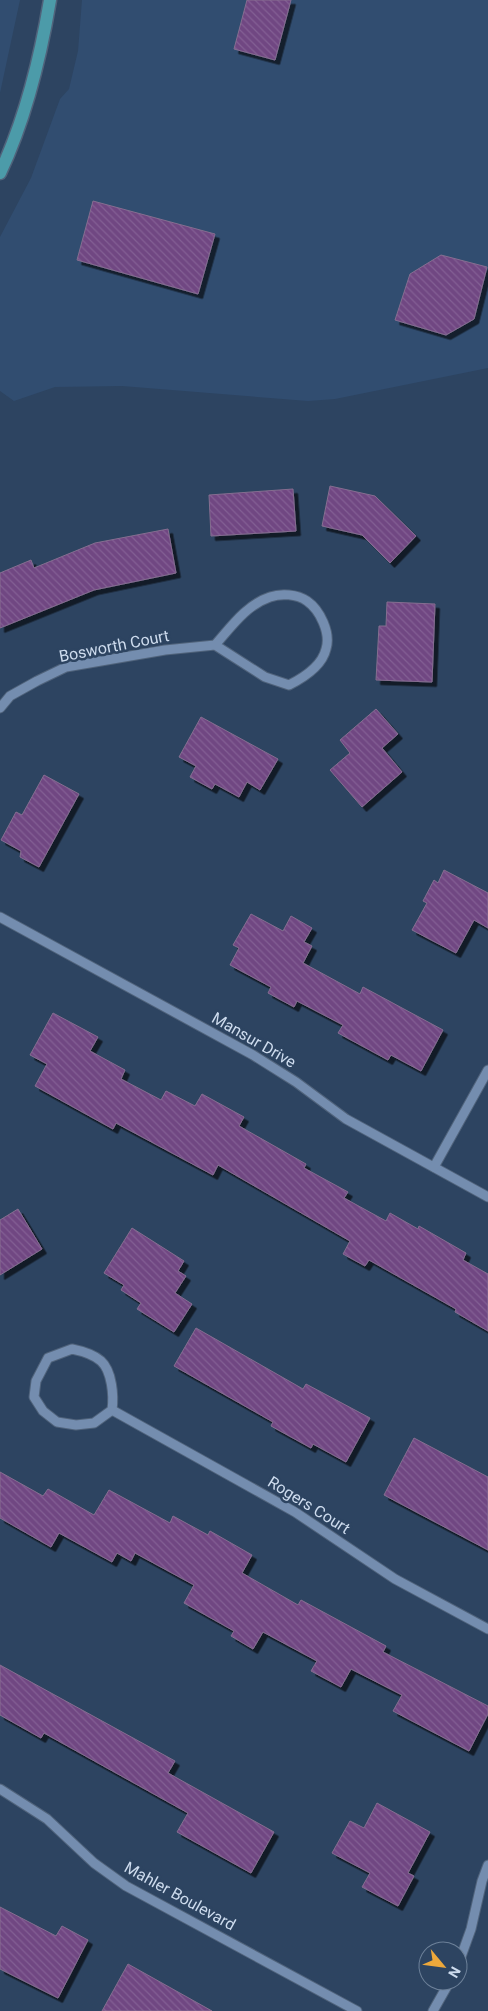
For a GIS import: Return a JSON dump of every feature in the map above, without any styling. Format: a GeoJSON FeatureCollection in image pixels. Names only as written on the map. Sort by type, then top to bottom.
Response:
{"type":"FeatureCollection","features":[{"type":"Feature","properties":{"kind":"main road"},"geometry":{"type":"LineString","coordinates":[[0,172],[11,149],[30,93],[39,61],[50,0]]}},
{"type":"Feature","properties":{"kind":"street"},"geometry":{"type":"LineString","coordinates":[[290,595],[307,601],[318,612],[327,630],[326,649],[317,664],[306,677],[289,685],[265,677],[215,645],[245,611],[270,597],[290,595]]}},
{"type":"Feature","properties":{"kind":"street","name":"Bosworth Court"},"geometry":{"type":"LineString","coordinates":[[0,708],[10,696],[66,668],[165,650],[215,645]]}},
{"type":"Feature","properties":{"kind":"street","name":"Mansur Drive"},"geometry":{"type":"LineString","coordinates":[[0,917],[253,1055],[296,1082],[346,1119],[488,1197]]}},
{"type":"Feature","properties":{"kind":"street"},"geometry":{"type":"LineString","coordinates":[[434,1168],[488,1070]]}},
{"type":"Feature","properties":{"kind":"street"},"geometry":{"type":"LineString","coordinates":[[72,1349],[87,1353],[102,1362],[110,1378],[114,1396],[112,1410],[94,1423],[76,1425],[57,1422],[43,1411],[34,1397],[36,1382],[48,1358],[72,1349]]}},
{"type":"Feature","properties":{"kind":"street","name":"Rogers Court"},"geometry":{"type":"LineString","coordinates":[[112,1410],[295,1512],[395,1579],[488,1629]]}},
{"type":"Feature","properties":{"kind":"street","name":"Mahler Boulevard"},"geometry":{"type":"LineString","coordinates":[[0,1789],[47,1819],[94,1863],[126,1886],[357,2011]]}},
{"type":"Feature","properties":{"kind":"street"},"geometry":{"type":"LineString","coordinates":[[466,1941],[488,1865]]}},
{"type":"Feature","properties":{"kind":"street"},"geometry":{"type":"LineString","coordinates":[[433,2011],[444,1991]]}},
{"type":"Feature","properties":{"kind":"shaded area"},"geometry":{"type":"Polygon","coordinates":[[[0,0],[20,0],[0,93],[0,0]]]}},
{"type":"Feature","properties":{"kind":"shaded area"},"geometry":{"type":"Polygon","coordinates":[[[82,0],[488,0],[488,368],[335,399],[308,401],[122,386],[55,387],[14,401],[0,391],[0,237],[31,178],[60,99],[69,89],[78,51],[82,0]]]}},
{"type":"Feature","properties":{"kind":"building"},"geometry":{"type":"Polygon","coordinates":[[[247,0],[291,0],[275,60],[234,49],[247,0]]]}},
{"type":"Feature","properties":{"kind":"building"},"geometry":{"type":"Polygon","coordinates":[[[93,201],[215,234],[198,294],[77,260],[93,201]]]}},
{"type":"Feature","properties":{"kind":"building"},"geometry":{"type":"Polygon","coordinates":[[[441,255],[487,267],[474,319],[446,335],[395,320],[410,274],[441,255]]]}},
{"type":"Feature","properties":{"kind":"building"},"geometry":{"type":"Polygon","coordinates":[[[330,486],[375,496],[416,536],[390,563],[362,535],[322,526],[330,486]]]}},
{"type":"Feature","properties":{"kind":"building"},"geometry":{"type":"Polygon","coordinates":[[[293,489],[296,531],[211,536],[209,495],[293,489]]]}},
{"type":"Feature","properties":{"kind":"building"},"geometry":{"type":"Polygon","coordinates":[[[168,529],[176,573],[94,590],[0,628],[0,573],[31,560],[34,568],[95,543],[168,529]]]}},
{"type":"Feature","properties":{"kind":"building"},"geometry":{"type":"Polygon","coordinates":[[[387,602],[435,604],[432,682],[376,680],[379,626],[386,626],[387,602]]]}},
{"type":"Feature","properties":{"kind":"building"},"geometry":{"type":"Polygon","coordinates":[[[376,709],[398,734],[382,748],[402,772],[362,807],[330,770],[350,753],[340,740],[376,709]]]}},
{"type":"Feature","properties":{"kind":"building"},"geometry":{"type":"Polygon","coordinates":[[[201,717],[278,759],[260,790],[247,782],[239,797],[215,784],[212,789],[190,777],[196,766],[179,757],[201,717]]]}},
{"type":"Feature","properties":{"kind":"building"},"geometry":{"type":"Polygon","coordinates":[[[44,775],[79,794],[39,867],[20,857],[21,851],[1,840],[16,812],[22,815],[44,775]]]}},
{"type":"Feature","properties":{"kind":"building"},"geometry":{"type":"Polygon","coordinates":[[[444,870],[488,893],[488,928],[474,920],[456,953],[412,930],[427,903],[423,901],[434,880],[438,883],[444,870]]]}},
{"type":"Feature","properties":{"kind":"building"},"geometry":{"type":"Polygon","coordinates":[[[251,914],[283,931],[291,916],[312,928],[304,942],[312,946],[303,963],[360,994],[363,987],[443,1030],[421,1071],[391,1055],[388,1060],[338,1033],[343,1025],[297,1001],[294,1007],[268,993],[271,987],[230,965],[239,948],[233,945],[251,914]]]}},
{"type":"Feature","properties":{"kind":"building"},"geometry":{"type":"Polygon","coordinates":[[[53,1013],[98,1037],[90,1051],[125,1070],[121,1079],[161,1100],[166,1091],[195,1106],[202,1094],[244,1117],[239,1126],[306,1164],[304,1168],[348,1192],[344,1198],[386,1221],[390,1213],[418,1229],[419,1226],[466,1253],[463,1260],[488,1274],[488,1331],[455,1312],[456,1309],[369,1260],[365,1266],[343,1254],[350,1241],[218,1165],[213,1175],[116,1123],[113,1129],[35,1086],[47,1064],[30,1055],[53,1013]]]}},
{"type":"Feature","properties":{"kind":"building"},"geometry":{"type":"Polygon","coordinates":[[[18,1209],[42,1249],[0,1275],[0,1220],[18,1209]]]}},
{"type":"Feature","properties":{"kind":"building"},"geometry":{"type":"Polygon","coordinates":[[[132,1228],[184,1261],[178,1271],[186,1276],[175,1293],[192,1304],[174,1332],[137,1309],[141,1303],[121,1290],[124,1285],[104,1273],[132,1228]]]}},
{"type":"Feature","properties":{"kind":"building"},"geometry":{"type":"Polygon","coordinates":[[[196,1328],[303,1389],[306,1384],[370,1418],[346,1462],[313,1444],[311,1448],[271,1426],[273,1422],[174,1366],[196,1328]]]}},
{"type":"Feature","properties":{"kind":"building"},"geometry":{"type":"Polygon","coordinates":[[[414,1438],[488,1477],[488,1550],[384,1495],[414,1438]]]}},
{"type":"Feature","properties":{"kind":"building"},"geometry":{"type":"Polygon","coordinates":[[[0,1472],[43,1496],[48,1489],[94,1515],[109,1490],[170,1523],[173,1516],[208,1535],[210,1531],[252,1555],[242,1573],[298,1605],[301,1600],[386,1646],[383,1652],[488,1706],[488,1714],[469,1751],[393,1711],[402,1695],[351,1669],[341,1687],[311,1671],[317,1661],[263,1632],[253,1649],[231,1636],[234,1631],[184,1603],[194,1585],[135,1553],[131,1561],[117,1553],[112,1562],[59,1533],[51,1547],[0,1518],[0,1472]]]}},
{"type":"Feature","properties":{"kind":"building"},"geometry":{"type":"Polygon","coordinates":[[[0,1665],[175,1761],[168,1773],[274,1832],[251,1873],[177,1832],[188,1813],[44,1733],[41,1738],[0,1715],[0,1665]]]}},
{"type":"Feature","properties":{"kind":"building"},"geometry":{"type":"Polygon","coordinates":[[[377,1803],[430,1832],[408,1873],[414,1876],[398,1906],[362,1887],[370,1873],[332,1853],[350,1821],[364,1828],[377,1803]]]}},
{"type":"Feature","properties":{"kind":"building"},"geometry":{"type":"Polygon","coordinates":[[[0,1907],[56,1936],[62,1926],[88,1940],[58,1998],[0,1969],[0,1907]]]}},
{"type":"Feature","properties":{"kind":"building"},"geometry":{"type":"Polygon","coordinates":[[[128,1964],[212,2011],[102,2011],[128,1964]]]}}]}
